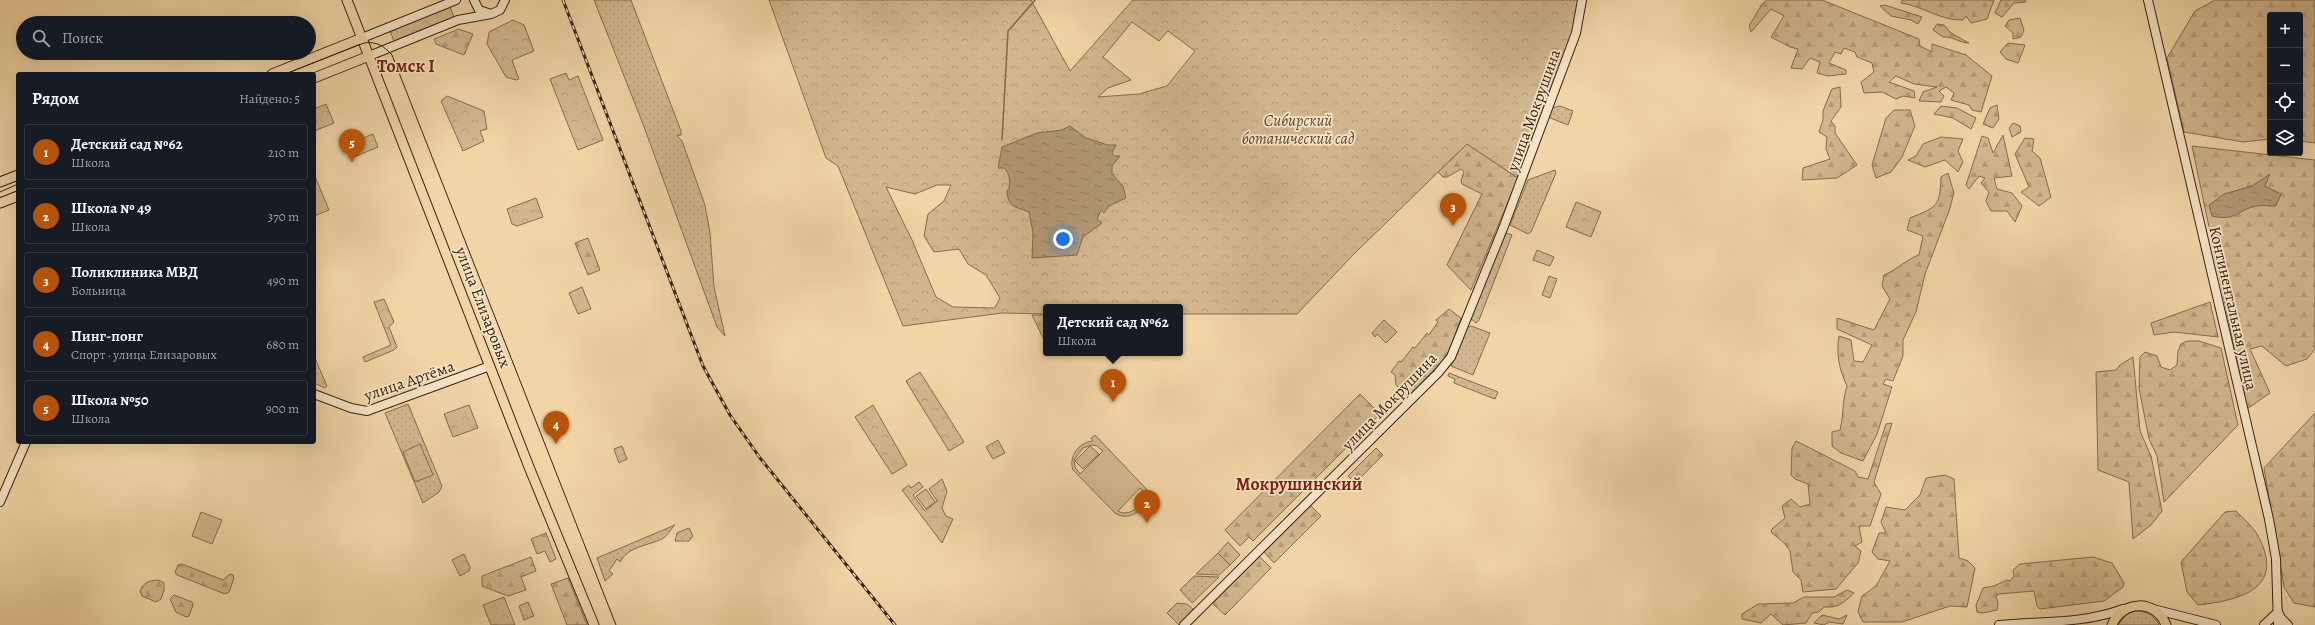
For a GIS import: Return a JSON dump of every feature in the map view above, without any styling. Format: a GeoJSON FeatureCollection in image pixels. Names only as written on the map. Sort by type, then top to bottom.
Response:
{"type":"FeatureCollection","features":[{"type":"Feature","properties":{"kind":"main road","name":"улица Елизаровых"},"geometry":{"type":"LineString","coordinates":[[347,0],[490,366],[594,625]]}},
{"type":"Feature","properties":{"kind":"main road"},"geometry":{"type":"LineString","coordinates":[[316,56],[362,38]]}},
{"type":"Feature","properties":{"kind":"main road"},"geometry":{"type":"LineString","coordinates":[[316,77],[369,56]]}},
{"type":"Feature","properties":{"kind":"main road"},"geometry":{"type":"LineString","coordinates":[[277,72],[307,60]]}},
{"type":"Feature","properties":{"kind":"main road"},"geometry":{"type":"LineString","coordinates":[[0,182],[16,176]]}},
{"type":"Feature","properties":{"kind":"main road"},"geometry":{"type":"LineString","coordinates":[[0,203],[16,197]]}},
{"type":"Feature","properties":{"kind":"main road"},"geometry":{"type":"LineString","coordinates":[[2112,625],[2117,616],[2124,609],[2138,605],[2152,608],[2159,614],[2166,625]]}},
{"type":"Feature","properties":{"kind":"street"},"geometry":{"type":"LineString","coordinates":[[362,38],[456,0]]}},
{"type":"Feature","properties":{"kind":"street"},"geometry":{"type":"LineString","coordinates":[[474,0],[479,10],[491,14]]}},
{"type":"Feature","properties":{"kind":"street"},"geometry":{"type":"LineString","coordinates":[[369,56],[458,20],[491,14],[500,10],[504,0]]}},
{"type":"Feature","properties":{"kind":"street","name":"улица Мокрушина"},"geometry":{"type":"LineString","coordinates":[[1184,625],[1438,373],[1451,357],[1508,217],[1576,33],[1582,0]]}},
{"type":"Feature","properties":{"kind":"street","name":"Континентальная улица"},"geometry":{"type":"LineString","coordinates":[[2148,0],[2269,519],[2276,559],[2278,625]]}},
{"type":"Feature","properties":{"kind":"street","name":"улица Артёма"},"geometry":{"type":"LineString","coordinates":[[316,395],[351,408],[367,411],[490,366]]}},
{"type":"Feature","properties":{"kind":"street"},"geometry":{"type":"LineString","coordinates":[[0,502],[25,444]]}},
{"type":"Feature","properties":{"kind":"street"},"geometry":{"type":"LineString","coordinates":[[2152,608],[2183,618],[2216,625]]}},
{"type":"Feature","properties":{"kind":"street"},"geometry":{"type":"LineString","coordinates":[[1999,625],[2044,623],[2097,618],[2124,609]]}},
{"type":"Feature","properties":{"kind":"street"},"geometry":{"type":"LineString","coordinates":[[2264,625],[2278,612],[2280,618],[2288,625]]}},
{"type":"Feature","properties":{"kind":"street"},"geometry":{"type":"LineString","coordinates":[[2044,623],[2063,625]]}},
{"type":"Feature","properties":{"kind":"green space"},"geometry":{"type":"Polygon","coordinates":[[[594,0],[631,0],[681,131],[681,135],[677,136],[682,141],[705,205],[710,233],[714,287],[725,336],[717,327],[643,124],[594,0]]]}},
{"type":"Feature","properties":{"kind":"green space","name":"Сибирский ботанический сад"},"geometry":{"type":"Polygon","coordinates":[[[769,0],[1031,0],[1070,71],[1133,0],[1579,0],[1574,32],[1518,178],[1467,144],[1353,255],[1297,314],[1183,314],[1183,304],[1043,304],[1043,314],[1002,313],[903,326],[838,166],[826,158],[769,0]],[[1132,22],[1103,57],[1131,80],[1108,88],[1098,97],[1139,94],[1167,86],[1195,51],[1168,31],[1159,41],[1132,22]],[[937,185],[915,194],[886,187],[912,240],[936,297],[953,307],[995,308],[1000,298],[986,275],[968,264],[959,249],[934,252],[924,236],[928,214],[944,201],[951,185],[937,185]]]}},
{"type":"Feature","properties":{"kind":"green space"},"geometry":{"type":"Polygon","coordinates":[[[1767,0],[1822,0],[1919,39],[1920,46],[1932,52],[1932,44],[1966,55],[1992,76],[1981,112],[1972,110],[1969,105],[1951,100],[1954,93],[1946,87],[1939,91],[1944,96],[1941,102],[1919,101],[1923,92],[1937,87],[1914,84],[1896,76],[1889,82],[1914,91],[1915,98],[1903,96],[1896,99],[1882,92],[1864,93],[1861,82],[1874,72],[1872,63],[1857,57],[1855,52],[1844,48],[1841,54],[1835,52],[1829,63],[1846,70],[1846,74],[1828,76],[1817,73],[1820,62],[1810,58],[1802,69],[1791,68],[1798,49],[1790,47],[1771,37],[1784,16],[1771,9],[1751,32],[1749,26],[1762,4],[1767,0]]]}},
{"type":"Feature","properties":{"kind":"green space"},"geometry":{"type":"Polygon","coordinates":[[[1902,0],[1994,0],[1987,19],[1971,23],[1966,16],[1963,20],[1947,18],[1901,3],[1902,0]]]}},
{"type":"Feature","properties":{"kind":"green space"},"geometry":{"type":"Polygon","coordinates":[[[2001,0],[2025,0],[2026,2],[2014,3],[2002,17],[1995,13],[2001,0]]]}},
{"type":"Feature","properties":{"kind":"green space"},"geometry":{"type":"Polygon","coordinates":[[[2215,0],[2315,0],[2315,143],[2303,141],[2303,12],[2267,12],[2267,139],[2243,142],[2184,132],[2167,58],[2195,11],[2215,0]]]}},
{"type":"Feature","properties":{"kind":"green space"},"geometry":{"type":"Polygon","coordinates":[[[1885,5],[1922,17],[1918,24],[1911,20],[1891,16],[1880,6],[1885,5]]]}},
{"type":"Feature","properties":{"kind":"green space"},"geometry":{"type":"Polygon","coordinates":[[[450,7],[454,17],[394,41],[390,31],[450,7]]]}},
{"type":"Feature","properties":{"kind":"green space"},"geometry":{"type":"Polygon","coordinates":[[[2020,18],[2024,30],[2021,37],[2013,39],[2013,33],[2005,26],[2009,20],[2020,18]]]}},
{"type":"Feature","properties":{"kind":"green space"},"geometry":{"type":"Polygon","coordinates":[[[513,20],[524,25],[534,51],[512,60],[519,79],[516,80],[506,77],[487,44],[489,32],[513,20]]]}},
{"type":"Feature","properties":{"kind":"green space"},"geometry":{"type":"Polygon","coordinates":[[[1937,24],[1944,25],[1951,33],[1969,43],[1943,37],[1933,30],[1937,24]]]}},
{"type":"Feature","properties":{"kind":"green space"},"geometry":{"type":"Polygon","coordinates":[[[459,29],[473,34],[464,55],[436,44],[434,39],[459,29]]]}},
{"type":"Feature","properties":{"kind":"green space"},"geometry":{"type":"Polygon","coordinates":[[[2008,43],[2025,45],[2018,63],[2006,59],[2000,52],[2008,43]]]}},
{"type":"Feature","properties":{"kind":"green space"},"geometry":{"type":"Polygon","coordinates":[[[566,73],[569,80],[578,76],[603,140],[578,150],[550,79],[566,73]]]}},
{"type":"Feature","properties":{"kind":"green space"},"geometry":{"type":"Polygon","coordinates":[[[1840,87],[1841,107],[1831,121],[1835,126],[1835,133],[1857,165],[1837,178],[1802,180],[1803,168],[1830,159],[1826,149],[1827,137],[1819,132],[1823,120],[1823,111],[1832,89],[1840,87]]]}},
{"type":"Feature","properties":{"kind":"green space"},"geometry":{"type":"Polygon","coordinates":[[[447,96],[484,111],[487,129],[480,131],[484,141],[463,151],[441,101],[447,96]]]}},
{"type":"Feature","properties":{"kind":"green space"},"geometry":{"type":"Polygon","coordinates":[[[326,104],[334,123],[316,130],[316,108],[326,104]]]}},
{"type":"Feature","properties":{"kind":"green space"},"geometry":{"type":"Polygon","coordinates":[[[1997,105],[1999,119],[1993,128],[1983,124],[1990,108],[1997,105]]]}},
{"type":"Feature","properties":{"kind":"green space"},"geometry":{"type":"Polygon","coordinates":[[[1560,106],[1573,111],[1568,125],[1548,117],[1551,108],[1560,106]]]}},
{"type":"Feature","properties":{"kind":"green space"},"geometry":{"type":"Polygon","coordinates":[[[1941,106],[1957,108],[1976,118],[1971,129],[1953,118],[1934,114],[1941,106]]]}},
{"type":"Feature","properties":{"kind":"green space"},"geometry":{"type":"Polygon","coordinates":[[[1894,110],[1910,110],[1915,126],[1902,157],[1891,172],[1876,178],[1872,165],[1886,118],[1894,110]]]}},
{"type":"Feature","properties":{"kind":"green space"},"geometry":{"type":"Polygon","coordinates":[[[2013,123],[2020,126],[2021,132],[2012,137],[2009,128],[2013,123]]]}},
{"type":"Feature","properties":{"kind":"green space"},"geometry":{"type":"Polygon","coordinates":[[[373,134],[378,147],[354,157],[349,144],[373,134]]]}},
{"type":"Feature","properties":{"kind":"green space"},"geometry":{"type":"Polygon","coordinates":[[[2003,135],[2012,176],[1994,178],[1997,189],[2012,193],[2022,206],[2015,222],[2007,211],[1991,211],[1986,201],[1989,192],[1981,183],[1985,178],[1979,176],[1969,189],[1966,185],[1982,136],[1988,138],[1993,153],[2003,135]]]}},
{"type":"Feature","properties":{"kind":"green space"},"geometry":{"type":"Polygon","coordinates":[[[1941,137],[1963,139],[1958,151],[1963,162],[1958,172],[1945,160],[1925,167],[1908,160],[1916,156],[1923,144],[1941,137]]]}},
{"type":"Feature","properties":{"kind":"green space"},"geometry":{"type":"Polygon","coordinates":[[[2025,138],[2034,139],[2032,151],[2040,158],[2051,197],[2039,206],[2021,192],[2029,187],[2015,154],[2025,138]]]}},
{"type":"Feature","properties":{"kind":"green space"},"geometry":{"type":"Polygon","coordinates":[[[1467,144],[1518,178],[1471,290],[1447,265],[1482,194],[1462,184],[1461,181],[1464,172],[1461,169],[1447,177],[1443,177],[1438,172],[1467,144]]]}},
{"type":"Feature","properties":{"kind":"green space"},"geometry":{"type":"Polygon","coordinates":[[[2192,146],[2267,155],[2267,156],[2315,160],[2315,349],[2307,359],[2286,366],[2262,346],[2250,349],[2270,393],[2247,409],[2192,146]]]}},
{"type":"Feature","properties":{"kind":"green space"},"geometry":{"type":"Polygon","coordinates":[[[1555,170],[1556,173],[1531,232],[1528,234],[1510,225],[1528,180],[1555,170]]]}},
{"type":"Feature","properties":{"kind":"green space"},"geometry":{"type":"Polygon","coordinates":[[[1948,173],[1954,193],[1949,211],[1925,274],[1916,312],[1903,340],[1903,356],[1893,381],[1886,379],[1883,384],[1892,387],[1877,434],[1863,461],[1841,453],[1832,446],[1832,432],[1840,430],[1844,397],[1847,386],[1839,361],[1839,336],[1851,340],[1854,361],[1863,362],[1872,345],[1837,329],[1837,318],[1874,330],[1890,299],[1882,286],[1884,275],[1919,255],[1923,236],[1907,230],[1910,218],[1935,205],[1940,195],[1941,177],[1948,173]]]}},
{"type":"Feature","properties":{"kind":"green space"},"geometry":{"type":"Polygon","coordinates":[[[316,179],[329,210],[316,215],[316,179]]]}},
{"type":"Feature","properties":{"kind":"green space"},"geometry":{"type":"Polygon","coordinates":[[[536,198],[543,217],[517,226],[512,224],[507,209],[536,198]]]}},
{"type":"Feature","properties":{"kind":"green space"},"geometry":{"type":"Polygon","coordinates":[[[1576,202],[1601,212],[1591,237],[1566,227],[1576,202]]]}},
{"type":"Feature","properties":{"kind":"green space"},"geometry":{"type":"Polygon","coordinates":[[[1506,233],[1512,235],[1479,320],[1476,323],[1470,318],[1506,233]]]}},
{"type":"Feature","properties":{"kind":"green space"},"geometry":{"type":"Polygon","coordinates":[[[588,238],[600,270],[588,275],[575,243],[588,238]]]}},
{"type":"Feature","properties":{"kind":"green space"},"geometry":{"type":"Polygon","coordinates":[[[1537,250],[1554,257],[1550,266],[1533,260],[1537,250]]]}},
{"type":"Feature","properties":{"kind":"green space"},"geometry":{"type":"Polygon","coordinates":[[[1549,276],[1557,279],[1550,298],[1542,295],[1549,276]]]}},
{"type":"Feature","properties":{"kind":"green space"},"geometry":{"type":"Polygon","coordinates":[[[582,287],[591,309],[578,314],[569,293],[582,287]]]}},
{"type":"Feature","properties":{"kind":"green space"},"geometry":{"type":"Polygon","coordinates":[[[384,299],[394,322],[389,327],[397,347],[394,350],[365,362],[363,357],[391,345],[374,302],[384,299]]]}},
{"type":"Feature","properties":{"kind":"green space"},"geometry":{"type":"Polygon","coordinates":[[[2210,302],[2218,337],[2174,332],[2154,335],[2151,323],[2210,302]]]}},
{"type":"Feature","properties":{"kind":"green space"},"geometry":{"type":"Polygon","coordinates":[[[1449,309],[1461,318],[1448,355],[1408,397],[1396,385],[1395,375],[1391,372],[1399,361],[1401,362],[1413,347],[1415,348],[1427,333],[1429,335],[1438,322],[1436,320],[1449,309]]]}},
{"type":"Feature","properties":{"kind":"green space"},"geometry":{"type":"Polygon","coordinates":[[[1032,315],[1043,315],[1043,338],[1032,315]]]}},
{"type":"Feature","properties":{"kind":"green space"},"geometry":{"type":"Polygon","coordinates":[[[1384,320],[1397,332],[1386,343],[1377,334],[1375,337],[1372,333],[1384,320]]]}},
{"type":"Feature","properties":{"kind":"green space"},"geometry":{"type":"Polygon","coordinates":[[[1471,326],[1490,333],[1473,375],[1451,366],[1467,327],[1471,326]]]}},
{"type":"Feature","properties":{"kind":"green space"},"geometry":{"type":"Polygon","coordinates":[[[2187,341],[2199,341],[2221,348],[2238,425],[2164,502],[2157,456],[2149,439],[2139,388],[2140,357],[2145,352],[2157,356],[2161,367],[2170,370],[2177,365],[2178,351],[2181,344],[2187,341]]]}},
{"type":"Feature","properties":{"kind":"green space"},"geometry":{"type":"Polygon","coordinates":[[[2133,357],[2140,431],[2151,456],[2162,511],[2151,525],[2133,539],[2129,482],[2098,470],[2096,372],[2116,370],[2120,365],[2133,357]]]}},
{"type":"Feature","properties":{"kind":"green space"},"geometry":{"type":"Polygon","coordinates":[[[316,361],[327,386],[325,388],[316,384],[316,361]]]}},
{"type":"Feature","properties":{"kind":"green space"},"geometry":{"type":"Polygon","coordinates":[[[920,372],[964,442],[949,451],[906,381],[920,372]]]}},
{"type":"Feature","properties":{"kind":"green space"},"geometry":{"type":"Polygon","coordinates":[[[1449,373],[1498,392],[1495,399],[1454,383],[1455,379],[1448,376],[1449,373]]]}},
{"type":"Feature","properties":{"kind":"green space"},"geometry":{"type":"Polygon","coordinates":[[[1360,394],[1380,414],[1253,541],[1249,537],[1240,546],[1225,530],[1360,394]]]}},
{"type":"Feature","properties":{"kind":"green space"},"geometry":{"type":"Polygon","coordinates":[[[408,404],[442,486],[439,492],[423,503],[385,413],[408,404]]]}},
{"type":"Feature","properties":{"kind":"green space"},"geometry":{"type":"Polygon","coordinates":[[[469,405],[478,428],[453,437],[444,414],[469,405]]]}},
{"type":"Feature","properties":{"kind":"green space"},"geometry":{"type":"Polygon","coordinates":[[[873,405],[907,465],[892,474],[855,417],[873,405]]]}},
{"type":"Feature","properties":{"kind":"green space"},"geometry":{"type":"Polygon","coordinates":[[[2315,413],[2315,607],[2294,603],[2284,587],[2264,468],[2315,413]]]}},
{"type":"Feature","properties":{"kind":"green space"},"geometry":{"type":"Polygon","coordinates":[[[1892,423],[1874,482],[1881,494],[1870,526],[1859,526],[1862,542],[1855,546],[1861,551],[1858,563],[1836,589],[1803,592],[1801,580],[1793,572],[1790,551],[1785,544],[1771,532],[1772,529],[1785,518],[1782,506],[1791,499],[1800,507],[1810,504],[1808,484],[1795,479],[1791,475],[1792,448],[1796,441],[1855,471],[1858,477],[1868,479],[1886,424],[1892,423]]]}},
{"type":"Feature","properties":{"kind":"green space"},"geometry":{"type":"Polygon","coordinates":[[[1095,435],[1153,496],[1151,498],[1148,496],[1143,506],[1135,514],[1125,516],[1115,513],[1073,470],[1073,455],[1083,444],[1093,441],[1091,438],[1095,435]],[[1092,445],[1083,448],[1074,460],[1075,467],[1080,474],[1103,451],[1097,446],[1092,445]],[[1140,488],[1118,511],[1123,513],[1128,512],[1138,507],[1143,498],[1143,493],[1140,488]]]}},
{"type":"Feature","properties":{"kind":"green space"},"geometry":{"type":"Polygon","coordinates":[[[998,440],[1005,453],[993,459],[986,447],[998,440]]]}},
{"type":"Feature","properties":{"kind":"green space"},"geometry":{"type":"Polygon","coordinates":[[[420,444],[433,475],[415,482],[403,452],[420,444]]]}},
{"type":"Feature","properties":{"kind":"green space"},"geometry":{"type":"Polygon","coordinates":[[[622,446],[627,459],[619,463],[614,449],[622,446]]]}},
{"type":"Feature","properties":{"kind":"green space"},"geometry":{"type":"Polygon","coordinates":[[[1090,446],[1099,454],[1083,469],[1075,461],[1090,446]]]}},
{"type":"Feature","properties":{"kind":"green space"},"geometry":{"type":"Polygon","coordinates":[[[1376,448],[1383,455],[1355,483],[1348,476],[1376,448]]]}},
{"type":"Feature","properties":{"kind":"green space"},"geometry":{"type":"Polygon","coordinates":[[[1945,475],[1954,479],[1959,558],[1968,561],[1975,568],[1967,607],[1950,606],[1902,622],[1863,622],[1858,612],[1862,596],[1876,586],[1890,561],[1878,559],[1872,552],[1879,533],[1886,533],[1881,522],[1886,507],[1905,510],[1920,495],[1926,478],[1945,475]]]}},
{"type":"Feature","properties":{"kind":"green space"},"geometry":{"type":"Polygon","coordinates":[[[942,479],[947,491],[942,508],[946,516],[953,519],[942,543],[902,490],[909,485],[911,488],[919,482],[923,487],[913,495],[925,511],[937,501],[929,489],[942,479]]]}},
{"type":"Feature","properties":{"kind":"green space"},"geometry":{"type":"Polygon","coordinates":[[[926,489],[935,502],[926,509],[916,496],[926,489]]]}},
{"type":"Feature","properties":{"kind":"green space"},"geometry":{"type":"Polygon","coordinates":[[[1310,505],[1321,516],[1274,563],[1264,552],[1310,505]]]}},
{"type":"Feature","properties":{"kind":"green space"},"geometry":{"type":"Polygon","coordinates":[[[2236,511],[2255,531],[2265,552],[2267,567],[2263,579],[2255,588],[2244,595],[2214,603],[2198,605],[2187,592],[2181,562],[2225,512],[2236,511]]]}},
{"type":"Feature","properties":{"kind":"green space"},"geometry":{"type":"Polygon","coordinates":[[[201,512],[222,520],[212,544],[192,536],[201,512]]]}},
{"type":"Feature","properties":{"kind":"green space"},"geometry":{"type":"Polygon","coordinates":[[[675,525],[662,539],[633,550],[620,562],[617,559],[609,571],[613,574],[605,581],[597,558],[675,525]]]}},
{"type":"Feature","properties":{"kind":"green space"},"geometry":{"type":"Polygon","coordinates":[[[689,528],[693,536],[689,541],[675,541],[677,533],[689,528]]]}},
{"type":"Feature","properties":{"kind":"green space"},"geometry":{"type":"Polygon","coordinates":[[[546,533],[556,559],[550,562],[545,551],[537,554],[531,539],[546,533]]]}},
{"type":"Feature","properties":{"kind":"green space"},"geometry":{"type":"Polygon","coordinates":[[[1228,542],[1240,555],[1230,565],[1218,553],[1228,542]]]}},
{"type":"Feature","properties":{"kind":"green space"},"geometry":{"type":"Polygon","coordinates":[[[1218,553],[1230,565],[1219,575],[1196,574],[1218,553]]]}},
{"type":"Feature","properties":{"kind":"green space"},"geometry":{"type":"Polygon","coordinates":[[[464,554],[470,567],[469,571],[460,576],[452,560],[464,554]]]}},
{"type":"Feature","properties":{"kind":"green space"},"geometry":{"type":"Polygon","coordinates":[[[1259,556],[1271,568],[1225,615],[1212,603],[1259,556]]]}},
{"type":"Feature","properties":{"kind":"green space"},"geometry":{"type":"Polygon","coordinates":[[[531,557],[536,571],[521,577],[526,590],[508,596],[482,586],[482,576],[531,557]]]}},
{"type":"Feature","properties":{"kind":"green space"},"geometry":{"type":"Polygon","coordinates":[[[2093,557],[2112,563],[2124,583],[2123,587],[2104,601],[2040,609],[2037,606],[2034,591],[1999,594],[1996,596],[1998,604],[1997,610],[1983,613],[1977,612],[1976,605],[1983,588],[1994,586],[2007,580],[2010,581],[2014,576],[2013,570],[2020,564],[2093,557]]]}},
{"type":"Feature","properties":{"kind":"green space"},"geometry":{"type":"Polygon","coordinates":[[[182,564],[223,580],[230,574],[233,575],[234,578],[229,592],[225,594],[177,575],[175,572],[178,565],[182,564]]]}},
{"type":"Feature","properties":{"kind":"green space"},"geometry":{"type":"Polygon","coordinates":[[[1194,576],[1219,577],[1192,603],[1180,590],[1194,576]]]}},
{"type":"Feature","properties":{"kind":"green space"},"geometry":{"type":"Polygon","coordinates":[[[568,578],[587,625],[567,625],[551,584],[568,578]]]}},
{"type":"Feature","properties":{"kind":"green space"},"geometry":{"type":"Polygon","coordinates":[[[158,580],[164,583],[164,590],[161,599],[156,602],[142,596],[140,591],[145,584],[158,580]]]}},
{"type":"Feature","properties":{"kind":"green space"},"geometry":{"type":"Polygon","coordinates":[[[1847,590],[1854,593],[1847,600],[1837,606],[1824,607],[1819,612],[1812,613],[1806,623],[1783,625],[1771,614],[1761,623],[1742,619],[1742,614],[1758,604],[1793,603],[1804,597],[1834,597],[1847,590]]]}},
{"type":"Feature","properties":{"kind":"green space"},"geometry":{"type":"Polygon","coordinates":[[[174,595],[192,602],[193,605],[189,616],[186,617],[176,612],[170,599],[174,595]]]}},
{"type":"Feature","properties":{"kind":"green space"},"geometry":{"type":"Polygon","coordinates":[[[504,597],[515,625],[491,625],[483,605],[504,597]]]}},
{"type":"Feature","properties":{"kind":"green space"},"geometry":{"type":"Polygon","coordinates":[[[528,602],[534,616],[524,620],[519,606],[528,602]]]}},
{"type":"Feature","properties":{"kind":"green space"},"geometry":{"type":"Polygon","coordinates":[[[1177,603],[1187,604],[1194,610],[1179,625],[1167,613],[1177,603]]]}},
{"type":"Feature","properties":{"kind":"green space"},"geometry":{"type":"Polygon","coordinates":[[[2134,611],[2142,611],[2149,614],[2155,618],[2159,625],[2118,625],[2126,615],[2134,611]]]}},
{"type":"Feature","properties":{"kind":"green space"},"geometry":{"type":"Polygon","coordinates":[[[1822,615],[1839,619],[1847,615],[1843,624],[1829,622],[1824,625],[1814,623],[1822,615]]]}},
{"type":"Feature","properties":{"kind":"water"},"geometry":{"type":"Polygon","coordinates":[[[1070,126],[1086,138],[1108,145],[1116,145],[1112,153],[1114,156],[1120,156],[1112,166],[1112,174],[1123,186],[1126,198],[1109,206],[1104,213],[1101,210],[1097,219],[1102,223],[1083,237],[1077,255],[1032,258],[1033,232],[1029,212],[1013,206],[1010,203],[1007,190],[1009,189],[1008,175],[1004,168],[998,168],[1002,147],[1037,133],[1062,130],[1070,126]]]}},
{"type":"Feature","properties":{"kind":"water"},"geometry":{"type":"Polygon","coordinates":[[[2270,174],[2265,186],[2281,194],[2276,206],[2257,206],[2227,217],[2212,216],[2209,205],[2224,194],[2252,186],[2270,174]]]}},
{"type":"Feature","properties":{"kind":"waterway"},"geometry":{"type":"LineString","coordinates":[[1002,140],[1008,31],[1035,0]]}},
{"type":"Feature","properties":{"kind":"tram line"},"geometry":{"type":"LineString","coordinates":[[290,72],[364,43],[380,45],[392,55],[616,625]]}},
{"type":"Feature","properties":{"kind":"tram line"},"geometry":{"type":"LineString","coordinates":[[0,192],[16,185]]}},
{"type":"Feature","properties":{"kind":"railway"},"geometry":{"type":"LineString","coordinates":[[563,0],[703,366],[730,415],[760,458],[895,625]]}},
{"type":"Feature","properties":{"kind":"place","name":"Школа №50"},"geometry":{"type":"Point","coordinates":[352,162]}},
{"type":"Feature","properties":{"kind":"place","name":"Поликлиника МВД"},"geometry":{"type":"Point","coordinates":[1453,226]}},
{"type":"Feature","properties":{"kind":"place","name":"Детский сад №62"},"geometry":{"type":"Point","coordinates":[1113,402]}},
{"type":"Feature","properties":{"kind":"place","name":"Пинг-понг"},"geometry":{"type":"Point","coordinates":[556,444]}},
{"type":"Feature","properties":{"kind":"place","name":"Школа № 49"},"geometry":{"type":"Point","coordinates":[1147,523]}},
{"type":"Feature","properties":{"kind":"district","name":"Томск I"},"geometry":{"type":"Point","coordinates":[406,66]}},
{"type":"Feature","properties":{"kind":"district","name":"Мокрушинский"},"geometry":{"type":"Point","coordinates":[1299,484]}}]}
